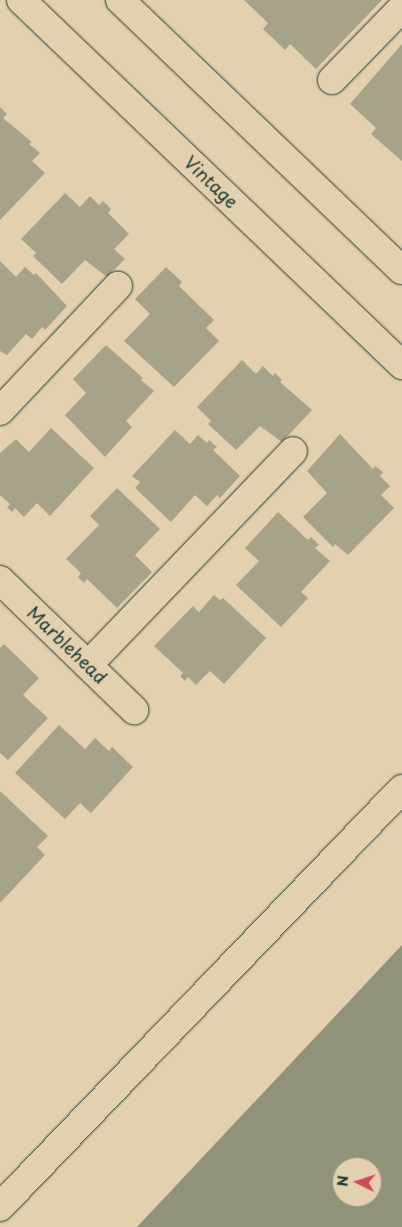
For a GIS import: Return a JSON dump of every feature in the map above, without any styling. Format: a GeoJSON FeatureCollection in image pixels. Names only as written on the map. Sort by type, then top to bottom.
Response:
{"type":"FeatureCollection","features":[{"type":"Feature","properties":{"kind":"street","name":"Vintage"},"geometry":{"type":"LineString","coordinates":[[21,0],[402,365]]}},
{"type":"Feature","properties":{"kind":"street"},"geometry":{"type":"LineString","coordinates":[[120,0],[402,270]]}},
{"type":"Feature","properties":{"kind":"street"},"geometry":{"type":"LineString","coordinates":[[332,80],[402,8]]}},
{"type":"Feature","properties":{"kind":"street"},"geometry":{"type":"LineString","coordinates":[[0,411],[118,286]]}},
{"type":"Feature","properties":{"kind":"street"},"geometry":{"type":"LineString","coordinates":[[88,665],[293,451]]}},
{"type":"Feature","properties":{"kind":"street","name":"Marblehead"},"geometry":{"type":"LineString","coordinates":[[0,580],[134,710]]}},
{"type":"Feature","properties":{"kind":"street"},"geometry":{"type":"LineString","coordinates":[[0,1207],[402,789]]}},
{"type":"Feature","properties":{"kind":"shaded area"},"geometry":{"type":"Polygon","coordinates":[[[402,945],[402,1227],[137,1227],[402,945]]]}},
{"type":"Feature","properties":{"kind":"building"},"geometry":{"type":"Polygon","coordinates":[[[244,0],[382,0],[316,69],[290,44],[285,50],[263,29],[268,23],[244,0]]]}},
{"type":"Feature","properties":{"kind":"building"},"geometry":{"type":"Polygon","coordinates":[[[402,44],[402,161],[371,134],[376,128],[350,104],[402,44]]]}},
{"type":"Feature","properties":{"kind":"building"},"geometry":{"type":"Polygon","coordinates":[[[0,107],[7,114],[3,118],[32,142],[29,144],[40,153],[32,161],[45,173],[0,220],[0,107]]]}},
{"type":"Feature","properties":{"kind":"building"},"geometry":{"type":"Polygon","coordinates":[[[65,193],[80,207],[90,196],[99,205],[103,201],[111,209],[108,213],[129,234],[114,249],[125,259],[107,277],[85,260],[62,284],[33,256],[36,253],[21,239],[65,193]]]}},
{"type":"Feature","properties":{"kind":"building"},"geometry":{"type":"Polygon","coordinates":[[[0,261],[16,277],[25,267],[34,275],[36,273],[67,306],[45,330],[42,327],[32,339],[26,334],[7,355],[0,351],[0,261]]]}},
{"type":"Feature","properties":{"kind":"building"},"geometry":{"type":"Polygon","coordinates":[[[166,267],[182,282],[179,286],[214,320],[206,328],[219,341],[174,387],[124,341],[150,314],[135,299],[166,267]]]}},
{"type":"Feature","properties":{"kind":"building"},"geometry":{"type":"Polygon","coordinates":[[[106,345],[143,378],[141,380],[154,391],[126,421],[132,427],[105,457],[65,415],[86,393],[73,379],[106,345]]]}},
{"type":"Feature","properties":{"kind":"building"},"geometry":{"type":"Polygon","coordinates":[[[242,360],[256,374],[263,366],[273,376],[275,373],[282,380],[280,382],[312,410],[282,442],[260,426],[236,450],[208,424],[211,421],[197,407],[242,360]]]}},
{"type":"Feature","properties":{"kind":"building"},"geometry":{"type":"Polygon","coordinates":[[[51,428],[94,468],[50,516],[37,503],[24,517],[15,508],[12,512],[7,507],[10,504],[0,495],[0,453],[16,439],[29,452],[51,428]]]}},
{"type":"Feature","properties":{"kind":"building"},"geometry":{"type":"Polygon","coordinates":[[[175,430],[190,444],[198,435],[207,443],[209,440],[217,447],[213,450],[240,476],[220,498],[217,495],[207,506],[195,495],[171,522],[135,488],[140,482],[132,476],[175,430]]]}},
{"type":"Feature","properties":{"kind":"building"},"geometry":{"type":"Polygon","coordinates":[[[340,434],[373,469],[375,466],[383,472],[380,476],[390,486],[381,495],[394,508],[348,555],[335,544],[333,547],[303,517],[327,493],[307,471],[340,434]]]}},
{"type":"Feature","properties":{"kind":"building"},"geometry":{"type":"Polygon","coordinates":[[[117,488],[160,529],[135,555],[152,572],[117,608],[87,579],[84,583],[78,577],[81,573],[66,559],[99,525],[90,516],[117,488]]]}},
{"type":"Feature","properties":{"kind":"building"},"geometry":{"type":"Polygon","coordinates":[[[278,512],[308,540],[311,537],[319,545],[315,548],[330,561],[301,592],[308,598],[281,627],[236,585],[259,561],[245,548],[278,512]]]}},
{"type":"Feature","properties":{"kind":"building"},"geometry":{"type":"Polygon","coordinates":[[[214,595],[220,600],[223,598],[266,638],[224,684],[210,671],[196,685],[188,677],[185,681],[180,676],[183,673],[154,646],[193,606],[199,612],[214,595]]]}},
{"type":"Feature","properties":{"kind":"building"},"geometry":{"type":"Polygon","coordinates":[[[4,644],[39,678],[23,695],[48,718],[8,760],[0,753],[0,648],[4,644]]]}},
{"type":"Feature","properties":{"kind":"building"},"geometry":{"type":"Polygon","coordinates":[[[59,725],[85,749],[95,738],[109,751],[112,747],[133,767],[91,813],[80,803],[65,819],[15,773],[59,725]]]}},
{"type":"Feature","properties":{"kind":"building"},"geometry":{"type":"Polygon","coordinates":[[[0,791],[48,836],[37,847],[45,855],[0,903],[0,791]]]}}]}
